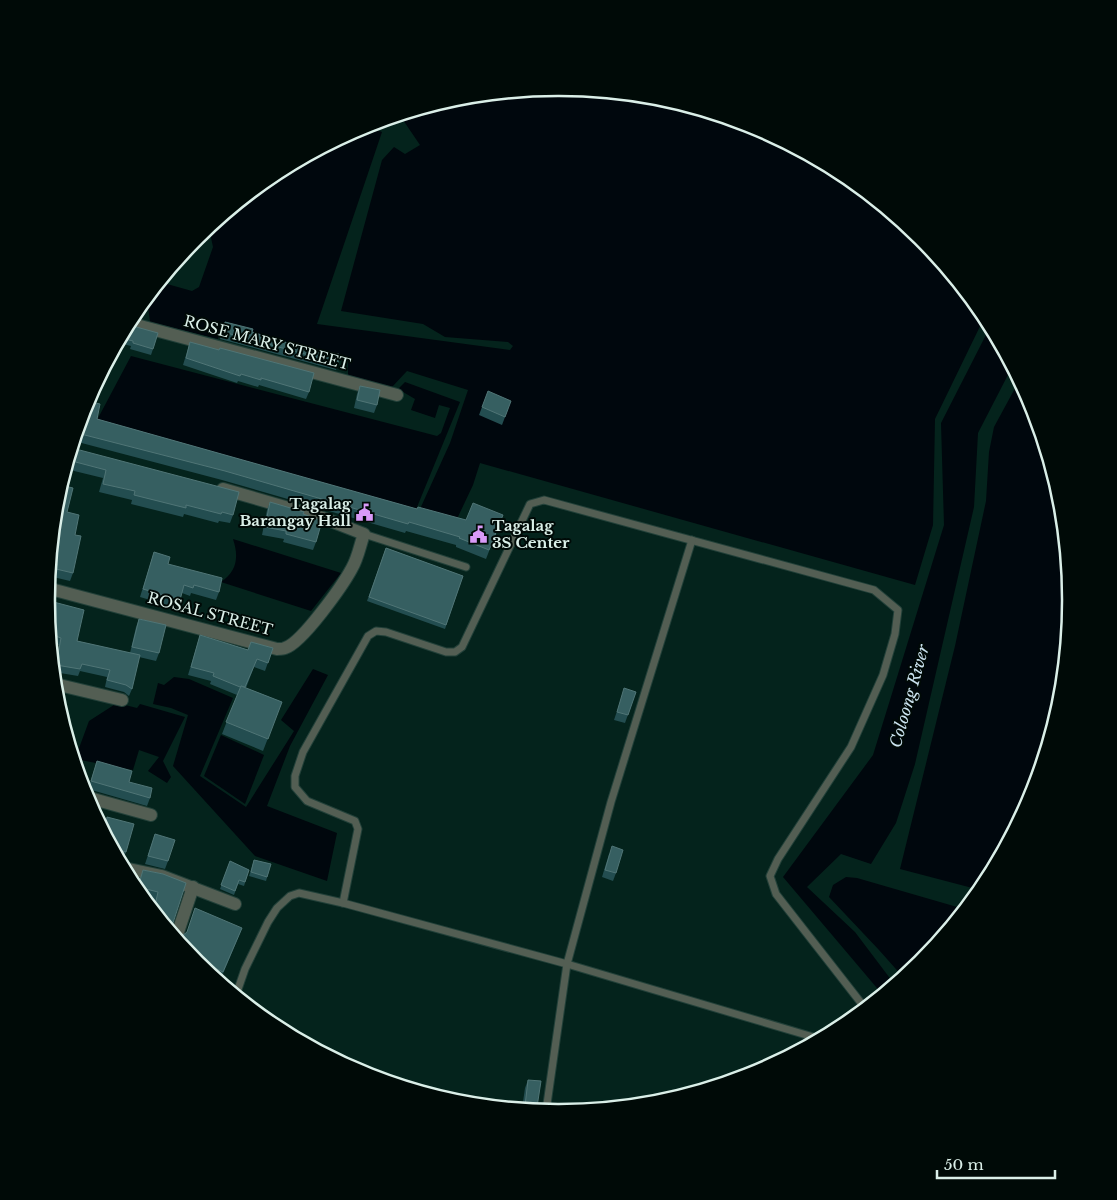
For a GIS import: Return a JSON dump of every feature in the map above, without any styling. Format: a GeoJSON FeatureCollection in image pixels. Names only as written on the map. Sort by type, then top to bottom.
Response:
{"type":"FeatureCollection","features":[{"type":"Feature","properties":{"kind":"street","name":"ROSE MARY STREET"},"geometry":{"type":"LineString","coordinates":[[137,325],[397,395]]}},
{"type":"Feature","properties":{"kind":"street"},"geometry":{"type":"LineString","coordinates":[[216,487],[323,518],[364,534]]}},
{"type":"Feature","properties":{"kind":"street","name":"ROSAL STREET"},"geometry":{"type":"LineString","coordinates":[[55,590],[277,649],[285,649],[294,643],[336,595],[353,566],[364,534]]}},
{"type":"Feature","properties":{"kind":"street"},"geometry":{"type":"LineString","coordinates":[[63,686],[122,700]]}},
{"type":"Feature","properties":{"kind":"street"},"geometry":{"type":"LineString","coordinates":[[96,800],[151,815]]}},
{"type":"Feature","properties":{"kind":"street"},"geometry":{"type":"LineString","coordinates":[[134,870],[162,876],[234,904]]}},
{"type":"Feature","properties":{"kind":"street"},"geometry":{"type":"LineString","coordinates":[[179,930],[193,887]]}},
{"type":"Feature","properties":{"kind":"lane"},"geometry":{"type":"LineString","coordinates":[[343,903],[358,829],[355,821],[307,800],[295,787],[295,776],[303,752],[368,636],[376,631],[386,632],[446,652],[455,652],[462,647],[530,504],[544,500],[874,590],[898,610],[895,634],[883,674],[852,746],[778,858],[770,876],[776,894],[861,1002]]}},
{"type":"Feature","properties":{"kind":"lane"},"geometry":{"type":"LineString","coordinates":[[364,534],[466,567]]}},
{"type":"Feature","properties":{"kind":"lane"},"geometry":{"type":"LineString","coordinates":[[547,1103],[567,964],[611,802],[692,540]]}},
{"type":"Feature","properties":{"kind":"lane"},"geometry":{"type":"LineString","coordinates":[[238,988],[245,969],[268,922],[277,908],[290,896],[299,893],[343,903],[567,964],[811,1035]]}},
{"type":"Feature","properties":{"kind":"water"},"geometry":{"type":"Polygon","coordinates":[[[558,96],[624,101],[657,106],[720,123],[781,148],[838,181],[890,221],[937,268],[958,293],[980,325],[935,419],[933,525],[915,585],[480,463],[473,485],[456,521],[420,509],[450,443],[468,390],[407,371],[392,387],[348,375],[348,361],[221,324],[218,339],[150,322],[148,308],[167,284],[192,291],[199,287],[213,247],[211,236],[227,221],[279,181],[307,164],[336,148],[378,130],[382,132],[317,324],[510,350],[513,346],[508,342],[445,337],[423,324],[341,311],[382,160],[394,147],[405,154],[420,145],[404,121],[460,106],[493,101],[558,96]]]}},
{"type":"Feature","properties":{"kind":"water","name":"Coloong River"},"geometry":{"type":"Polygon","coordinates":[[[986,334],[1008,374],[978,433],[974,507],[915,764],[896,823],[871,864],[841,854],[807,887],[855,932],[890,979],[878,989],[783,877],[873,755],[944,525],[941,423],[986,334]]]}},
{"type":"Feature","properties":{"kind":"water"},"geometry":{"type":"Polygon","coordinates":[[[131,356],[437,436],[441,433],[450,408],[439,405],[435,418],[411,410],[415,399],[398,389],[405,382],[460,402],[415,512],[96,422],[131,356]]]}},
{"type":"Feature","properties":{"kind":"water"},"geometry":{"type":"Polygon","coordinates":[[[1015,388],[1024,407],[1045,470],[1058,534],[1062,600],[1061,633],[1058,666],[1052,698],[1035,762],[1024,793],[1010,823],[995,852],[972,888],[900,869],[955,646],[986,501],[989,452],[994,427],[1015,388]]]}},
{"type":"Feature","properties":{"kind":"water"},"geometry":{"type":"Polygon","coordinates":[[[233,539],[341,573],[311,611],[221,582],[230,573],[235,563],[236,552],[233,539]]]}},
{"type":"Feature","properties":{"kind":"water"},"geometry":{"type":"Polygon","coordinates":[[[313,669],[328,675],[290,746],[267,806],[337,833],[327,881],[255,856],[173,766],[188,715],[171,708],[153,704],[158,683],[164,685],[174,677],[189,679],[233,698],[200,776],[246,807],[294,731],[281,720],[313,669]]]}},
{"type":"Feature","properties":{"kind":"water"},"geometry":{"type":"Polygon","coordinates":[[[117,703],[137,708],[140,704],[185,717],[163,761],[171,777],[167,783],[148,771],[159,757],[139,750],[133,770],[81,760],[78,750],[89,721],[117,703]]]}},
{"type":"Feature","properties":{"kind":"water"},"geometry":{"type":"Polygon","coordinates":[[[221,735],[264,755],[245,804],[204,776],[221,735]]]}},
{"type":"Feature","properties":{"kind":"water"},"geometry":{"type":"Polygon","coordinates":[[[846,877],[857,878],[958,907],[915,956],[898,972],[829,897],[833,885],[846,877]]]}},
{"type":"Feature","properties":{"kind":"building"},"geometry":{"type":"Polygon","coordinates":[[[225,322],[253,329],[252,332],[288,343],[339,354],[338,363],[223,332],[225,322]]]}},
{"type":"Feature","properties":{"kind":"building"},"geometry":{"type":"Polygon","coordinates":[[[136,327],[158,333],[153,349],[133,343],[133,341],[127,340],[136,327]]]}},
{"type":"Feature","properties":{"kind":"building"},"geometry":{"type":"Polygon","coordinates":[[[190,342],[314,373],[309,392],[261,378],[261,380],[241,374],[240,376],[186,358],[190,342]]]}},
{"type":"Feature","properties":{"kind":"building"},"geometry":{"type":"Polygon","coordinates":[[[360,386],[380,390],[377,405],[357,400],[360,386]]]}},
{"type":"Feature","properties":{"kind":"building"},"geometry":{"type":"Polygon","coordinates":[[[488,391],[511,401],[505,417],[482,407],[488,391]]]}},
{"type":"Feature","properties":{"kind":"building"},"geometry":{"type":"Polygon","coordinates":[[[95,403],[100,404],[97,419],[417,509],[418,507],[466,520],[473,503],[503,515],[489,550],[460,537],[409,522],[408,524],[225,471],[83,435],[95,403]]]}},
{"type":"Feature","properties":{"kind":"building"},"geometry":{"type":"Polygon","coordinates":[[[78,450],[239,492],[233,515],[222,512],[221,514],[186,505],[186,508],[134,495],[135,491],[103,484],[106,470],[75,462],[78,450]]]}},
{"type":"Feature","properties":{"kind":"building"},"geometry":{"type":"Polygon","coordinates":[[[68,487],[73,488],[67,512],[79,515],[75,535],[81,536],[73,573],[56,569],[59,534],[68,487]]]}},
{"type":"Feature","properties":{"kind":"building"},"geometry":{"type":"Polygon","coordinates":[[[270,502],[304,512],[303,514],[322,521],[316,542],[286,534],[286,531],[265,527],[270,502]]]}},
{"type":"Feature","properties":{"kind":"building"},"geometry":{"type":"Polygon","coordinates":[[[386,548],[463,576],[446,625],[369,597],[386,548]]]}},
{"type":"Feature","properties":{"kind":"building"},"geometry":{"type":"Polygon","coordinates":[[[154,552],[170,557],[168,564],[222,578],[219,592],[194,585],[193,588],[184,585],[180,600],[143,589],[154,552]]]}},
{"type":"Feature","properties":{"kind":"building"},"geometry":{"type":"Polygon","coordinates":[[[55,602],[84,610],[77,641],[140,655],[132,689],[126,685],[107,680],[110,670],[82,664],[80,669],[59,665],[58,654],[61,638],[56,636],[55,602]]]}},
{"type":"Feature","properties":{"kind":"building"},"geometry":{"type":"Polygon","coordinates":[[[139,619],[166,625],[159,653],[132,647],[139,619]]]}},
{"type":"Feature","properties":{"kind":"building"},"geometry":{"type":"Polygon","coordinates":[[[200,635],[248,650],[251,642],[273,648],[268,663],[257,659],[245,687],[240,687],[213,676],[214,673],[191,667],[200,635]]]}},
{"type":"Feature","properties":{"kind":"building"},"geometry":{"type":"Polygon","coordinates":[[[241,686],[282,702],[268,739],[226,722],[241,686]]]}},
{"type":"Feature","properties":{"kind":"building"},"geometry":{"type":"Polygon","coordinates":[[[624,688],[636,692],[628,715],[617,712],[624,688]]]}},
{"type":"Feature","properties":{"kind":"building"},"geometry":{"type":"Polygon","coordinates":[[[97,761],[132,771],[129,782],[152,788],[150,798],[91,781],[97,761]]]}},
{"type":"Feature","properties":{"kind":"building"},"geometry":{"type":"Polygon","coordinates":[[[107,817],[134,824],[126,852],[121,851],[106,821],[107,817]]]}},
{"type":"Feature","properties":{"kind":"building"},"geometry":{"type":"Polygon","coordinates":[[[155,834],[175,840],[168,861],[148,856],[155,834]]]}},
{"type":"Feature","properties":{"kind":"building"},"geometry":{"type":"Polygon","coordinates":[[[612,846],[623,850],[616,873],[605,870],[612,846]]]}},
{"type":"Feature","properties":{"kind":"building"},"geometry":{"type":"Polygon","coordinates":[[[254,860],[271,864],[267,877],[251,872],[254,860]]]}},
{"type":"Feature","properties":{"kind":"building"},"geometry":{"type":"Polygon","coordinates":[[[230,861],[249,870],[245,882],[239,880],[235,891],[221,885],[230,861]]]}},
{"type":"Feature","properties":{"kind":"building"},"geometry":{"type":"Polygon","coordinates":[[[143,870],[163,874],[186,883],[173,923],[156,902],[158,892],[146,889],[140,880],[143,870]]]}},
{"type":"Feature","properties":{"kind":"building"},"geometry":{"type":"Polygon","coordinates":[[[195,908],[242,928],[223,972],[215,968],[183,935],[187,932],[195,908]]]}},
{"type":"Feature","properties":{"kind":"building"},"geometry":{"type":"Polygon","coordinates":[[[528,1080],[541,1081],[538,1103],[525,1102],[528,1080]]]}},
{"type":"Feature","properties":{"kind":"place","name":"Tagalag Barangay Hall"},"geometry":{"type":"Point","coordinates":[365,513]}},
{"type":"Feature","properties":{"kind":"place","name":"Tagalag 3S Center"},"geometry":{"type":"Point","coordinates":[478,535]}}]}
